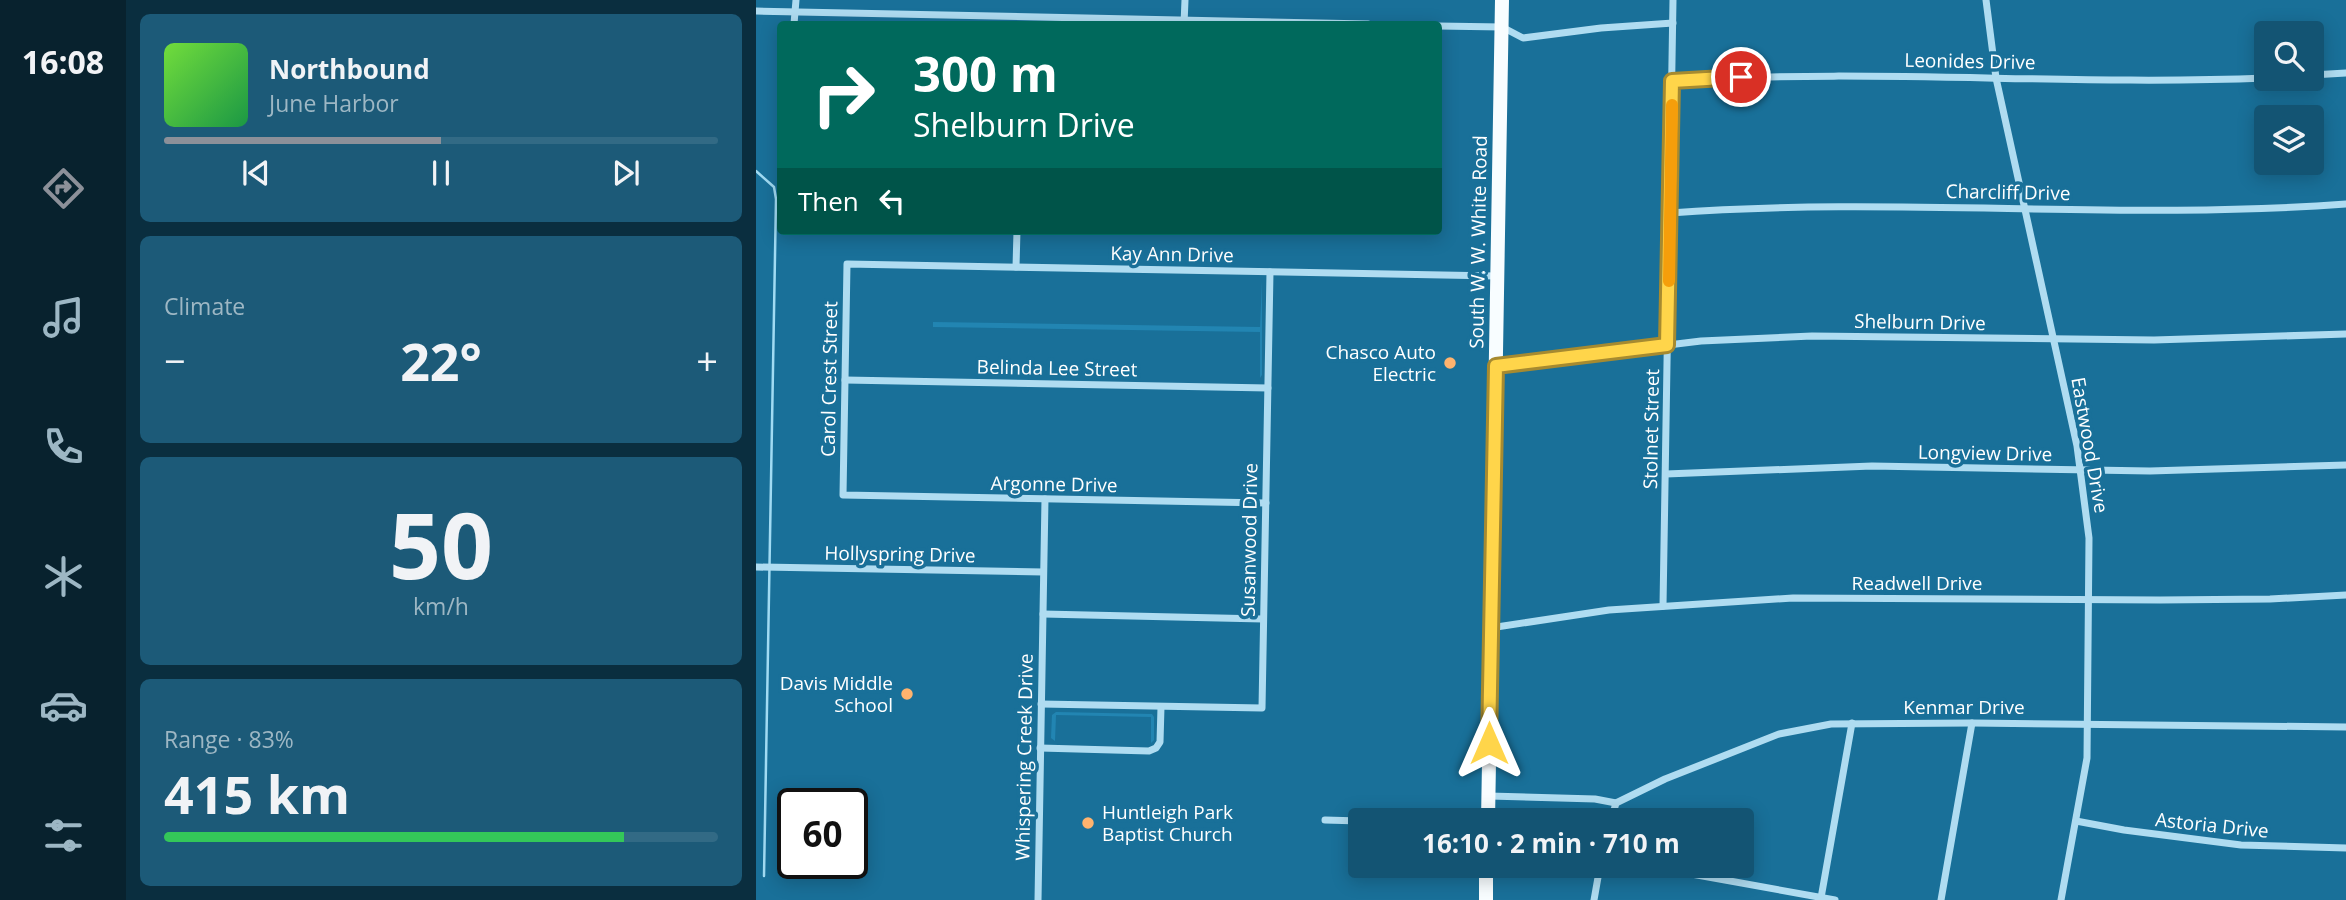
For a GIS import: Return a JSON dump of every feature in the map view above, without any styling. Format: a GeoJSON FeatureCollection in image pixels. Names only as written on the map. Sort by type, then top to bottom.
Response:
{"type":"FeatureCollection","features":[{"type":"Feature","properties":{"kind":"main road","name":"South W. W. White Road"},"geometry":{"type":"LineString","coordinates":[[1488,808],[1502,0]]}},
{"type":"Feature","properties":{"kind":"main road"},"geometry":{"type":"LineString","coordinates":[[1486,878],[1486,900]]}},
{"type":"Feature","properties":{"kind":"street"},"geometry":{"type":"LineString","coordinates":[[794,21],[796,0]]}},
{"type":"Feature","properties":{"kind":"street"},"geometry":{"type":"LineString","coordinates":[[1184,21],[1185,0]]}},
{"type":"Feature","properties":{"kind":"street","name":"Stolnet Street"},"geometry":{"type":"LineString","coordinates":[[1664,606],[1674,0]]}},
{"type":"Feature","properties":{"kind":"street","name":"Eastwood Drive"},"geometry":{"type":"LineString","coordinates":[[1986,0],[1996,78],[2081,470],[2089,538],[2086,770],[2061,900]]}},
{"type":"Feature","properties":{"kind":"street"},"geometry":{"type":"LineString","coordinates":[[756,11],[1113,21]]}},
{"type":"Feature","properties":{"kind":"street"},"geometry":{"type":"LineString","coordinates":[[1442,26],[1502,27],[1523,38],[1601,28],[1673,23]]}},
{"type":"Feature","properties":{"kind":"street"},"geometry":{"type":"LineString","coordinates":[[2324,74],[2346,73]]}},
{"type":"Feature","properties":{"kind":"street","name":"Leonides Drive"},"geometry":{"type":"LineString","coordinates":[[1672,81],[1766,76],[2254,78]]}},
{"type":"Feature","properties":{"kind":"street","name":"Charcliff Drive"},"geometry":{"type":"LineString","coordinates":[[1670,213],[1780,206],[2195,210],[2346,204]]}},
{"type":"Feature","properties":{"kind":"street"},"geometry":{"type":"LineString","coordinates":[[1016,267],[1017,235]]}},
{"type":"Feature","properties":{"kind":"street","name":"Kay Ann Drive"},"geometry":{"type":"LineString","coordinates":[[847,264],[1496,276]]}},
{"type":"Feature","properties":{"kind":"street","name":"Carol Crest Street"},"geometry":{"type":"LineString","coordinates":[[843,495],[847,264]]}},
{"type":"Feature","properties":{"kind":"street","name":"Susanwood Drive"},"geometry":{"type":"LineString","coordinates":[[1041,704],[1262,708],[1270,272]]}},
{"type":"Feature","properties":{"kind":"street","name":"Shelburn Drive"},"geometry":{"type":"LineString","coordinates":[[1496,366],[1667,345],[1812,336],[2248,339],[2346,334]]}},
{"type":"Feature","properties":{"kind":"street","name":"Belinda Lee Street"},"geometry":{"type":"LineString","coordinates":[[845,380],[1268,388]]}},
{"type":"Feature","properties":{"kind":"street","name":"Longview Drive"},"geometry":{"type":"LineString","coordinates":[[1666,474],[1872,466],[2196,471],[2346,465]]}},
{"type":"Feature","properties":{"kind":"street","name":"Argonne Drive"},"geometry":{"type":"LineString","coordinates":[[843,495],[1266,503]]}},
{"type":"Feature","properties":{"kind":"street"},"geometry":{"type":"LineString","coordinates":[[1043,572],[1045,499]]}},
{"type":"Feature","properties":{"kind":"street","name":"Hollyspring Drive"},"geometry":{"type":"LineString","coordinates":[[759,567],[1043,572]]}},
{"type":"Feature","properties":{"kind":"street","name":"Whispering Creek Drive"},"geometry":{"type":"LineString","coordinates":[[1038,900],[1043,572]]}},
{"type":"Feature","properties":{"kind":"street","name":"Readwell Drive"},"geometry":{"type":"LineString","coordinates":[[1490,628],[1566,615],[1793,598],[2090,600],[2270,599],[2346,595]]}},
{"type":"Feature","properties":{"kind":"street"},"geometry":{"type":"LineString","coordinates":[[1042,614],[1263,618]]}},
{"type":"Feature","properties":{"kind":"street"},"geometry":{"type":"LineString","coordinates":[[1040,748],[1149,751],[1156,748],[1160,742],[1161,706]]}},
{"type":"Feature","properties":{"kind":"street"},"geometry":{"type":"LineString","coordinates":[[1821,898],[1852,723]]}},
{"type":"Feature","properties":{"kind":"street","name":"Kenmar Drive"},"geometry":{"type":"LineString","coordinates":[[1616,803],[1665,779],[1779,734],[1811,726],[1852,723],[1972,723],[2346,727]]}},
{"type":"Feature","properties":{"kind":"street"},"geometry":{"type":"LineString","coordinates":[[1941,900],[1972,723]]}},
{"type":"Feature","properties":{"kind":"street"},"geometry":{"type":"LineString","coordinates":[[1488,796],[1595,799],[1616,803],[1615,808]]}},
{"type":"Feature","properties":{"kind":"street"},"geometry":{"type":"LineString","coordinates":[[1325,820],[1348,821]]}},
{"type":"Feature","properties":{"kind":"street","name":"Astoria Drive"},"geometry":{"type":"LineString","coordinates":[[2076,821],[2162,836],[2241,845],[2346,848]]}},
{"type":"Feature","properties":{"kind":"street"},"geometry":{"type":"LineString","coordinates":[[1594,900],[1598,878]]}},
{"type":"Feature","properties":{"kind":"street"},"geometry":{"type":"LineString","coordinates":[[1712,878],[1835,900]]}},
{"type":"Feature","properties":{"kind":"shaded area"},"geometry":{"type":"Polygon","coordinates":[[[1262,281],[1260,378],[1260,332],[933,327],[933,322],[1260,327],[1262,281]]]}},
{"type":"Feature","properties":{"kind":"shaded area"},"geometry":{"type":"Polygon","coordinates":[[[1056,712],[1152,714],[1154,740],[1151,743],[1151,717],[1056,715],[1055,741],[1051,738],[1052,715],[1056,712]]]}},
{"type":"Feature","properties":{"kind":"waterway"},"geometry":{"type":"LineString","coordinates":[[756,171],[774,187],[776,199],[764,876]]}},
{"type":"Feature","properties":{"kind":"slow traffic"},"geometry":{"type":"LineString","coordinates":[[1669,281],[1672,105]]}},
{"type":"Feature","properties":{"kind":"place","name":"Chasco Auto Electric"},"geometry":{"type":"Point","coordinates":[1450,363]}},
{"type":"Feature","properties":{"kind":"place","name":"Davis Middle School"},"geometry":{"type":"Point","coordinates":[907,694]}},
{"type":"Feature","properties":{"kind":"place","name":"Huntleigh Park Baptist Church"},"geometry":{"type":"Point","coordinates":[1088,823]}},
{"type":"Feature","properties":{"kind":"route"},"geometry":{"type":"LineString","coordinates":[[1489,743],[1496,366],[1667,345],[1672,81],[1741,77]]}}]}
